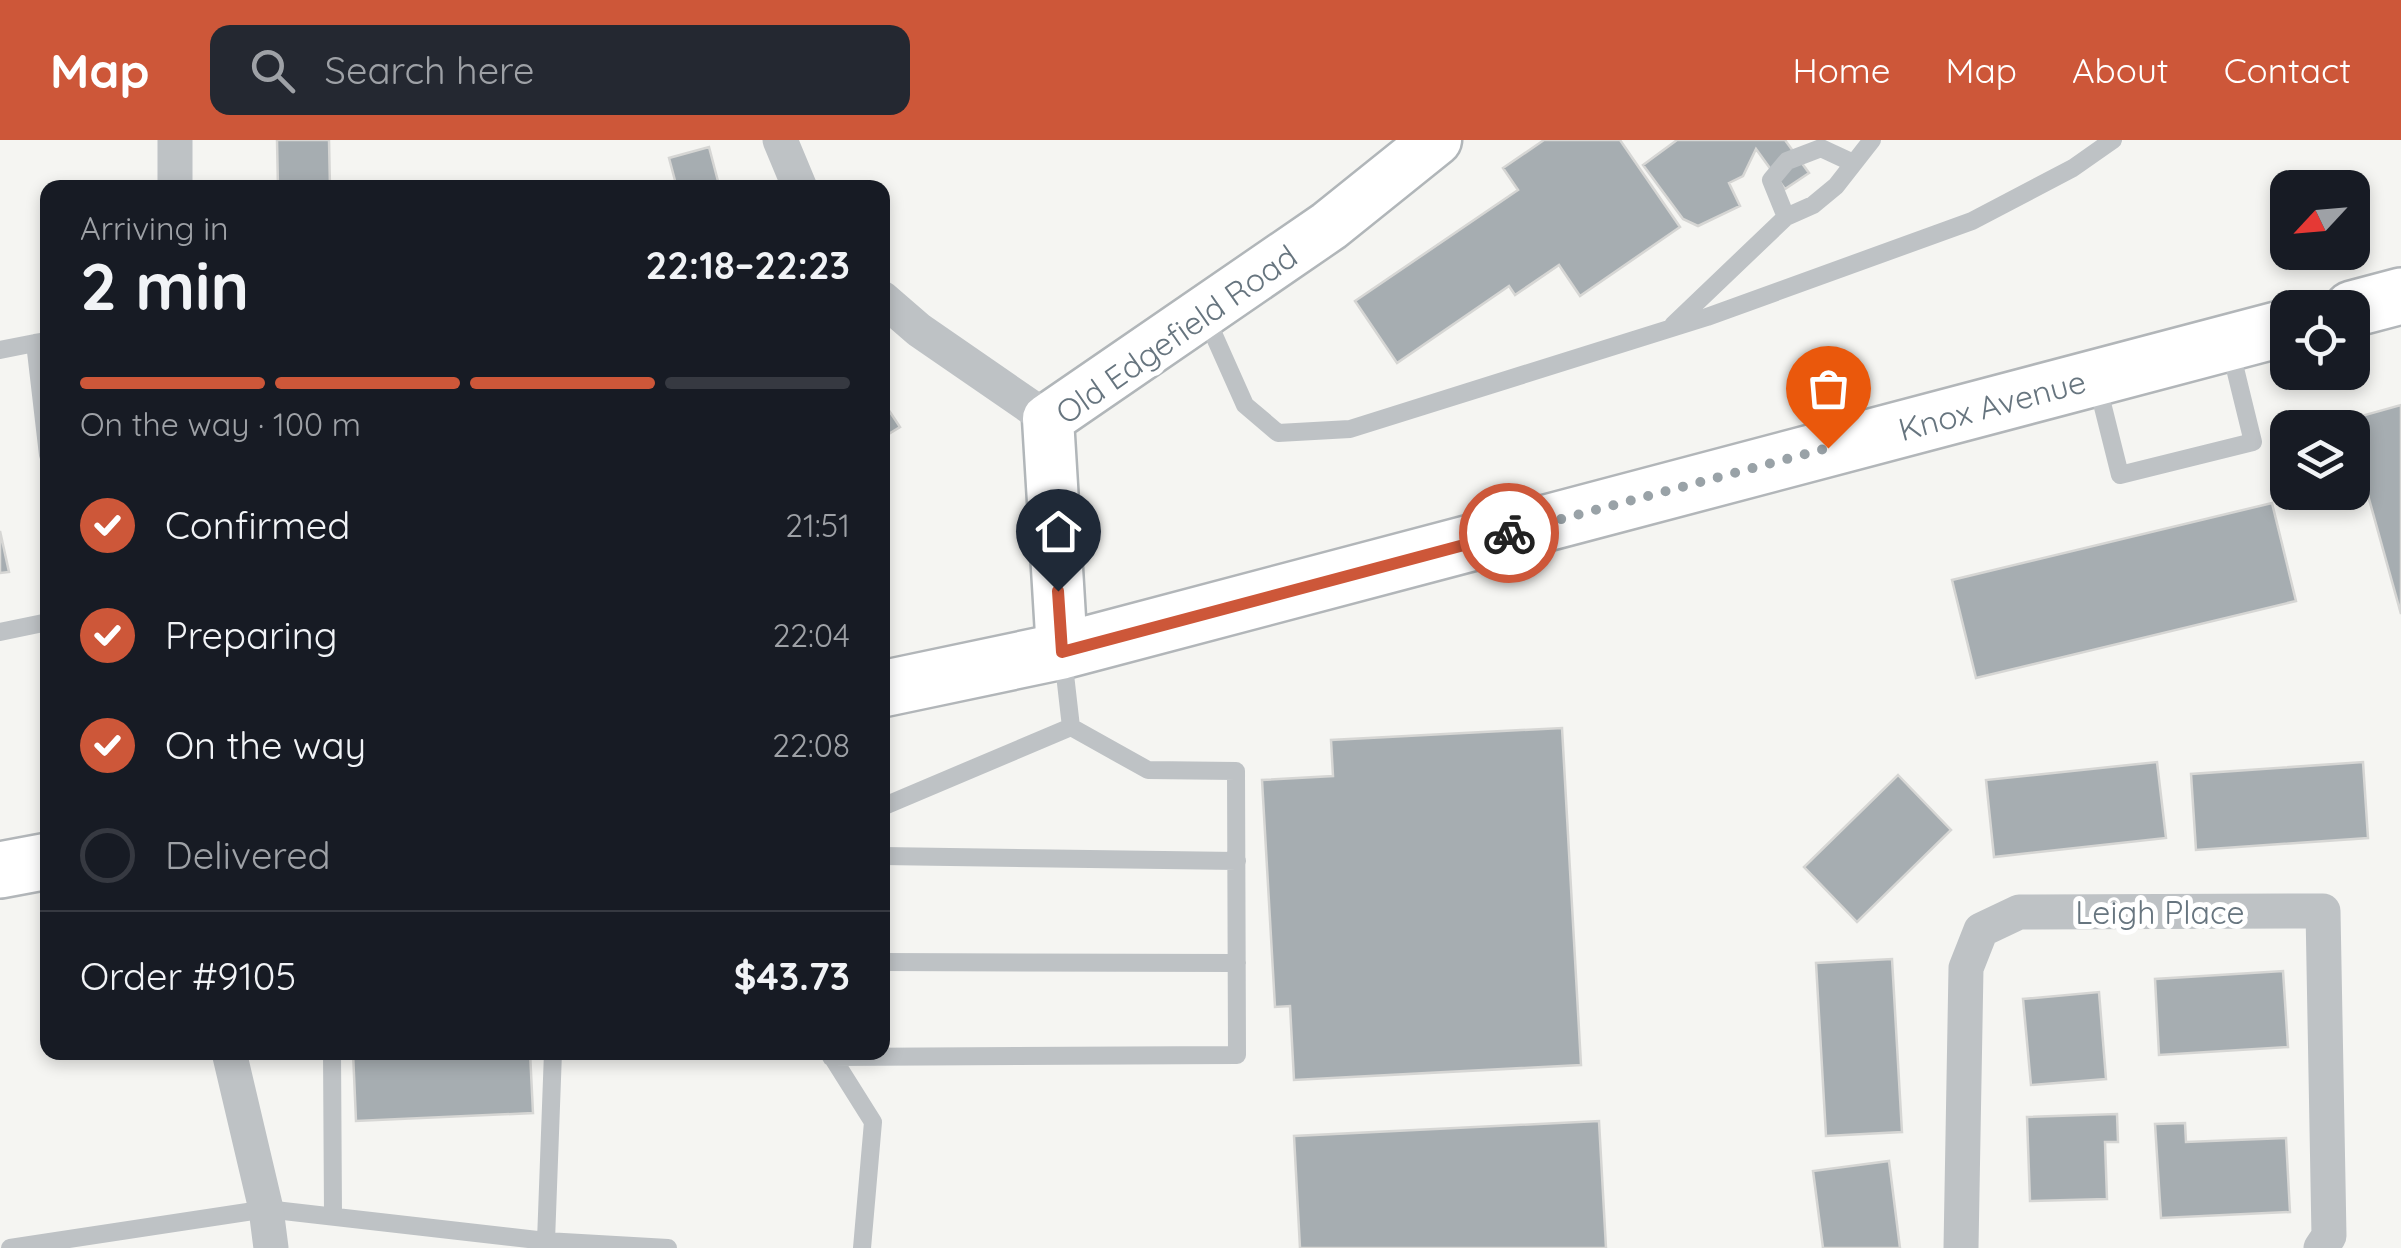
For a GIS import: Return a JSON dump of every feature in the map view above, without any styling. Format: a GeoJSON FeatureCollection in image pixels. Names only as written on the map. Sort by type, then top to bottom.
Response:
{"type":"FeatureCollection","features":[{"type":"Feature","properties":{"kind":"main road"},"geometry":{"type":"LineString","coordinates":[[2370,305],[2401,296]]}},
{"type":"Feature","properties":{"kind":"main road","name":"Knox Avenue"},"geometry":{"type":"LineString","coordinates":[[890,687],[1062,652],[2270,332]]}},
{"type":"Feature","properties":{"kind":"main road"},"geometry":{"type":"LineString","coordinates":[[0,870],[40,863]]}},
{"type":"Feature","properties":{"kind":"street"},"geometry":{"type":"LineString","coordinates":[[175,140],[175,180]]}},
{"type":"Feature","properties":{"kind":"street"},"geometry":{"type":"LineString","coordinates":[[780,140],[797,180]]}},
{"type":"Feature","properties":{"kind":"street","name":"Old Edgefield Road"},"geometry":{"type":"LineString","coordinates":[[1062,652],[1048,418],[1328,226],[1436,140]]}},
{"type":"Feature","properties":{"kind":"street"},"geometry":{"type":"LineString","coordinates":[[890,305],[920,330],[1048,418]]}},
{"type":"Feature","properties":{"kind":"street","name":"Leigh Place"},"geometry":{"type":"LineString","coordinates":[[1961,1248],[1966,968],[1981,930],[2019,912],[2323,911],[2329,1236],[2321,1248]]}},
{"type":"Feature","properties":{"kind":"street"},"geometry":{"type":"LineString","coordinates":[[231,1060],[266,1209],[271,1248]]}},
{"type":"Feature","properties":{"kind":"lane"},"geometry":{"type":"LineString","coordinates":[[1669,328],[1786,218],[1825,196],[1872,140]]}},
{"type":"Feature","properties":{"kind":"lane"},"geometry":{"type":"LineString","coordinates":[[1204,312],[1245,406],[1278,433],[1350,429],[1669,328],[1972,221],[2073,168],[2112,140]]}},
{"type":"Feature","properties":{"kind":"lane"},"geometry":{"type":"LineString","coordinates":[[1786,218],[1770,180],[1787,161],[1822,148],[1851,162]]}},
{"type":"Feature","properties":{"kind":"lane"},"geometry":{"type":"LineString","coordinates":[[0,350],[40,342]]}},
{"type":"Feature","properties":{"kind":"lane"},"geometry":{"type":"LineString","coordinates":[[2096,378],[2120,475],[2252,442],[2229,342]]}},
{"type":"Feature","properties":{"kind":"lane"},"geometry":{"type":"LineString","coordinates":[[0,632],[40,624]]}},
{"type":"Feature","properties":{"kind":"lane"},"geometry":{"type":"LineString","coordinates":[[1062,652],[1071,727]]}},
{"type":"Feature","properties":{"kind":"lane"},"geometry":{"type":"LineString","coordinates":[[890,804],[1071,727]]}},
{"type":"Feature","properties":{"kind":"lane"},"geometry":{"type":"LineString","coordinates":[[890,1054],[1237,1055],[1236,771],[1148,770],[1071,727]]}},
{"type":"Feature","properties":{"kind":"lane"},"geometry":{"type":"LineString","coordinates":[[890,856],[1237,861]]}},
{"type":"Feature","properties":{"kind":"lane"},"geometry":{"type":"LineString","coordinates":[[890,962],[1237,963]]}},
{"type":"Feature","properties":{"kind":"lane"},"geometry":{"type":"LineString","coordinates":[[332,1060],[333,1215]]}},
{"type":"Feature","properties":{"kind":"lane"},"geometry":{"type":"LineString","coordinates":[[546,1241],[552,1060]]}},
{"type":"Feature","properties":{"kind":"lane"},"geometry":{"type":"LineString","coordinates":[[834,1060],[873,1122],[862,1248]]}},
{"type":"Feature","properties":{"kind":"lane"},"geometry":{"type":"LineString","coordinates":[[10,1248],[266,1209],[546,1241],[668,1248]]}},
{"type":"Feature","properties":{"kind":"building"},"geometry":{"type":"Polygon","coordinates":[[[277,140],[329,140],[330,180],[278,180],[277,140]]]}},
{"type":"Feature","properties":{"kind":"building"},"geometry":{"type":"Polygon","coordinates":[[[1544,140],[1620,140],[1680,227],[1580,296],[1559,265],[1515,295],[1509,286],[1397,363],[1355,301],[1518,190],[1503,168],[1544,140]]]}},
{"type":"Feature","properties":{"kind":"building"},"geometry":{"type":"Polygon","coordinates":[[[1677,140],[1785,140],[1809,173],[1785,189],[1756,149],[1743,176],[1729,183],[1740,206],[1698,226],[1683,219],[1643,165],[1677,140]]]}},
{"type":"Feature","properties":{"kind":"building"},"geometry":{"type":"Polygon","coordinates":[[[709,147],[718,180],[675,180],[669,158],[709,147]]]}},
{"type":"Feature","properties":{"kind":"building"},"geometry":{"type":"Polygon","coordinates":[[[2401,405],[2401,614],[2370,503],[2370,414],[2401,405]]]}},
{"type":"Feature","properties":{"kind":"building"},"geometry":{"type":"Polygon","coordinates":[[[890,412],[900,427],[890,433],[890,412]]]}},
{"type":"Feature","properties":{"kind":"building"},"geometry":{"type":"Polygon","coordinates":[[[2270,503],[2296,601],[1976,678],[1952,580],[2270,503]]]}},
{"type":"Feature","properties":{"kind":"building"},"geometry":{"type":"Polygon","coordinates":[[[0,531],[9,572],[0,573],[0,531]]]}},
{"type":"Feature","properties":{"kind":"building"},"geometry":{"type":"Polygon","coordinates":[[[1562,728],[1581,1065],[1294,1080],[1290,1006],[1275,1007],[1262,780],[1333,776],[1331,740],[1562,728]]]}},
{"type":"Feature","properties":{"kind":"building"},"geometry":{"type":"Polygon","coordinates":[[[2157,762],[2166,838],[1994,857],[1986,780],[2157,762]]]}},
{"type":"Feature","properties":{"kind":"building"},"geometry":{"type":"Polygon","coordinates":[[[2363,762],[2368,838],[2196,850],[2191,774],[2363,762]]]}},
{"type":"Feature","properties":{"kind":"building"},"geometry":{"type":"Polygon","coordinates":[[[1898,775],[1951,830],[1857,922],[1804,867],[1898,775]]]}},
{"type":"Feature","properties":{"kind":"building"},"geometry":{"type":"Polygon","coordinates":[[[1892,959],[1902,1132],[1826,1136],[1816,963],[1892,959]]]}},
{"type":"Feature","properties":{"kind":"building"},"geometry":{"type":"Polygon","coordinates":[[[2283,971],[2288,1047],[2159,1055],[2155,979],[2283,971]]]}},
{"type":"Feature","properties":{"kind":"building"},"geometry":{"type":"Polygon","coordinates":[[[2099,992],[2106,1079],[2031,1085],[2023,999],[2099,992]]]}},
{"type":"Feature","properties":{"kind":"building"},"geometry":{"type":"Polygon","coordinates":[[[353,1060],[530,1060],[533,1113],[356,1121],[353,1060]]]}},
{"type":"Feature","properties":{"kind":"building"},"geometry":{"type":"Polygon","coordinates":[[[2117,1114],[2118,1142],[2105,1142],[2107,1199],[2030,1201],[2027,1117],[2117,1114]]]}},
{"type":"Feature","properties":{"kind":"building"},"geometry":{"type":"Polygon","coordinates":[[[1599,1121],[1606,1248],[1300,1248],[1294,1136],[1599,1121]]]}},
{"type":"Feature","properties":{"kind":"building"},"geometry":{"type":"Polygon","coordinates":[[[2185,1123],[2186,1142],[2286,1138],[2290,1212],[2161,1218],[2155,1124],[2185,1123]]]}},
{"type":"Feature","properties":{"kind":"building"},"geometry":{"type":"Polygon","coordinates":[[[1889,1161],[1900,1248],[1823,1248],[1813,1171],[1889,1161]]]}},
{"type":"Feature","properties":{"kind":"way so far"},"geometry":{"type":"LineString","coordinates":[[1509,533],[1828,448]]}},
{"type":"Feature","properties":{"kind":"route"},"geometry":{"type":"LineString","coordinates":[[1058,591],[1062,652],[1509,533]]}}]}
